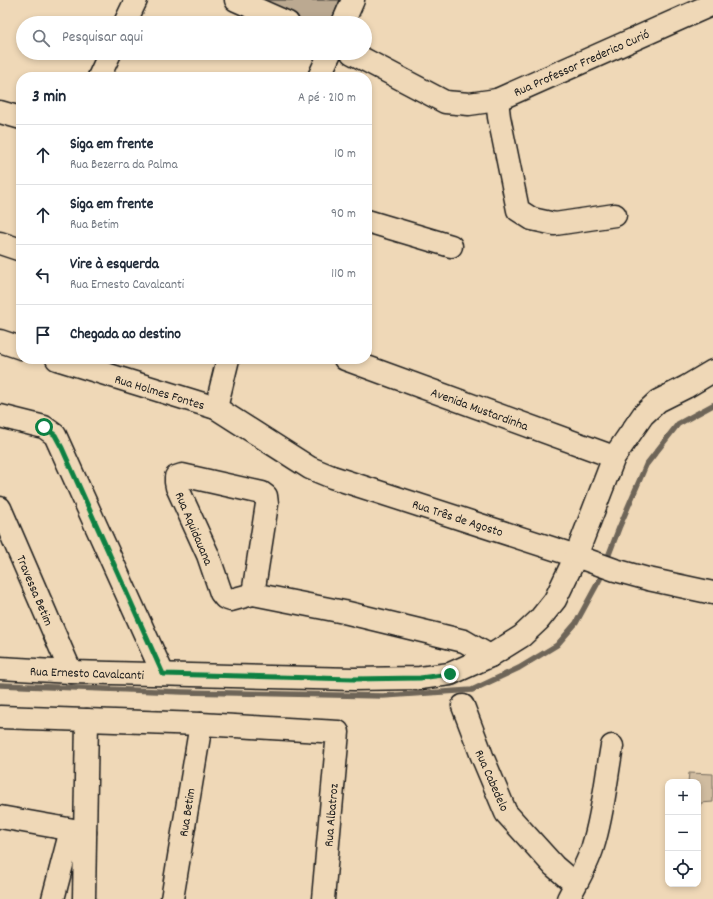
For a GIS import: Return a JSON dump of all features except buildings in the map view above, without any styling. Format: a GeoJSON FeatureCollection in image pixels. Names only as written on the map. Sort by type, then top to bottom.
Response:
{"type":"FeatureCollection","features":[{"type":"Feature","properties":{"kind":"street"},"geometry":{"type":"LineString","coordinates":[[128,16],[136,0]]}},
{"type":"Feature","properties":{"kind":"street"},"geometry":{"type":"LineString","coordinates":[[236,0],[272,16]]}},
{"type":"Feature","properties":{"kind":"street"},"geometry":{"type":"LineString","coordinates":[[346,16],[353,0]]}},
{"type":"Feature","properties":{"kind":"street","name":"Rua Professor Frederico Curió"},"geometry":{"type":"LineString","coordinates":[[365,60],[445,102],[469,104],[497,100],[713,4]]}},
{"type":"Feature","properties":{"kind":"street"},"geometry":{"type":"LineString","coordinates":[[101,72],[107,60]]}},
{"type":"Feature","properties":{"kind":"street"},"geometry":{"type":"LineString","coordinates":[[320,72],[326,60]]}},
{"type":"Feature","properties":{"kind":"street"},"geometry":{"type":"LineString","coordinates":[[497,100],[499,117],[518,210],[532,219],[555,224],[615,215]]}},
{"type":"Feature","properties":{"kind":"street"},"geometry":{"type":"LineString","coordinates":[[0,112],[16,117]]}},
{"type":"Feature","properties":{"kind":"street"},"geometry":{"type":"LineString","coordinates":[[372,222],[452,246]]}},
{"type":"Feature","properties":{"kind":"street"},"geometry":{"type":"LineString","coordinates":[[0,243],[16,248]]}},
{"type":"Feature","properties":{"kind":"street"},"geometry":{"type":"LineString","coordinates":[[0,341],[16,346]]}},
{"type":"Feature","properties":{"kind":"street","name":"Rua Holmes Fontes"},"geometry":{"type":"LineString","coordinates":[[73,364],[216,408]]}},
{"type":"Feature","properties":{"kind":"street"},"geometry":{"type":"LineString","coordinates":[[216,408],[227,364]]}},
{"type":"Feature","properties":{"kind":"street","name":"Avenida Mustardinha"},"geometry":{"type":"LineString","coordinates":[[359,364],[614,457]]}},
{"type":"Feature","properties":{"kind":"street","name":"Rua Ernesto Cavalcanti"},"geometry":{"type":"LineString","coordinates":[[0,668],[71,672],[354,679],[420,678],[450,674],[490,656],[522,636],[540,620],[555,600],[581,558],[614,457],[643,415],[658,401],[713,371]]}},
{"type":"Feature","properties":{"kind":"street","name":"Rua Três de Agosto"},"geometry":{"type":"LineString","coordinates":[[216,408],[310,468],[332,477],[615,570],[648,579],[713,593]]}},
{"type":"Feature","properties":{"kind":"street"},"geometry":{"type":"LineString","coordinates":[[0,416],[44,427],[55,435],[163,674]]}},
{"type":"Feature","properties":{"kind":"street","name":"Rua Aquidauana"},"geometry":{"type":"LineString","coordinates":[[252,594],[267,504],[266,496],[182,475],[176,477],[177,487],[208,555],[221,593],[225,598],[231,600],[252,594],[344,612],[464,641],[490,656]]}},
{"type":"Feature","properties":{"kind":"street","name":"Travessa Betim"},"geometry":{"type":"LineString","coordinates":[[0,508],[71,672]]}},
{"type":"Feature","properties":{"kind":"street","name":"Rua Cabedelo"},"geometry":{"type":"LineString","coordinates":[[463,706],[506,813],[554,866],[572,892]]}},
{"type":"Feature","properties":{"kind":"street"},"geometry":{"type":"LineString","coordinates":[[0,717],[200,724]]}},
{"type":"Feature","properties":{"kind":"street"},"geometry":{"type":"LineString","coordinates":[[84,899],[78,831],[87,720]]}},
{"type":"Feature","properties":{"kind":"street","name":"Rua Albatroz"},"geometry":{"type":"LineString","coordinates":[[200,724],[338,732],[323,899]]}},
{"type":"Feature","properties":{"kind":"street","name":"Rua Betim"},"geometry":{"type":"LineString","coordinates":[[172,899],[200,724]]}},
{"type":"Feature","properties":{"kind":"street"},"geometry":{"type":"LineString","coordinates":[[572,892],[593,848],[602,815],[612,746]]}},
{"type":"Feature","properties":{"kind":"street"},"geometry":{"type":"LineString","coordinates":[[0,817],[78,831]]}},
{"type":"Feature","properties":{"kind":"street"},"geometry":{"type":"LineString","coordinates":[[52,899],[78,831]]}},
{"type":"Feature","properties":{"kind":"shaded area"},"geometry":{"type":"Polygon","coordinates":[[[689,773],[713,774],[713,802],[701,803],[701,779],[688,779],[689,773]]]}},
{"type":"Feature","properties":{"kind":"waterway"},"geometry":{"type":"LineString","coordinates":[[606,562],[646,465],[678,424],[713,405]]}},
{"type":"Feature","properties":{"kind":"waterway"},"geometry":{"type":"LineString","coordinates":[[0,685],[183,692],[383,696],[472,690],[519,668],[557,645],[576,623],[600,579],[603,570]]}},
{"type":"Feature","properties":{"kind":"route"},"geometry":{"type":"LineString","coordinates":[[44,427],[55,435],[62,448],[163,674],[354,679],[420,678],[450,674]]}}]}
